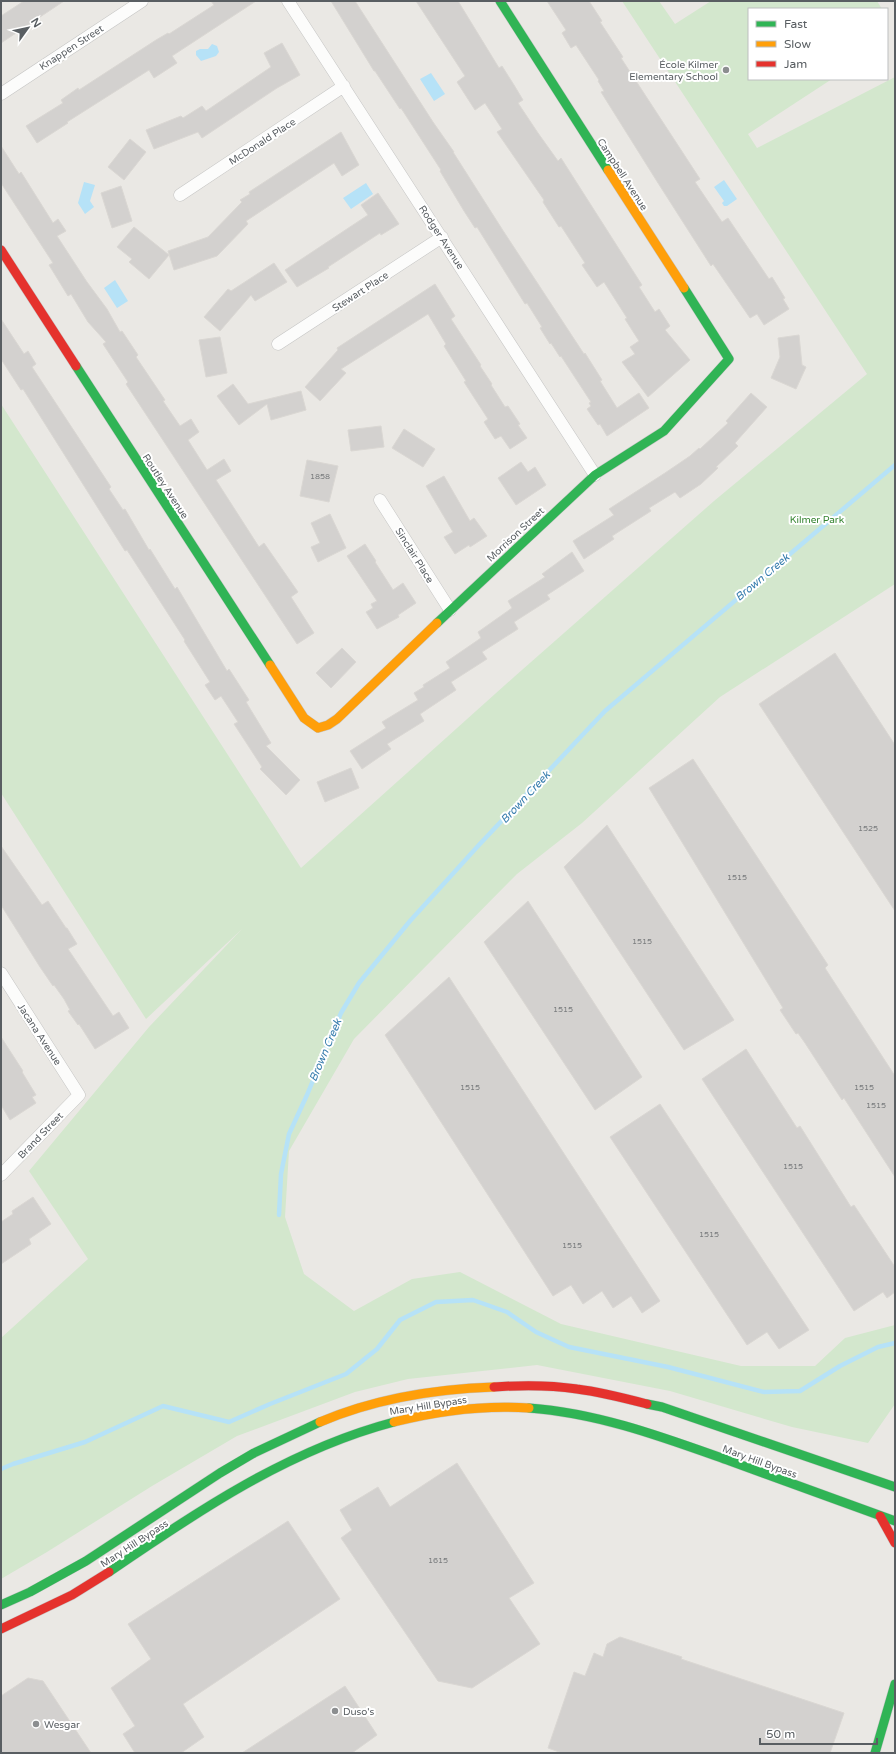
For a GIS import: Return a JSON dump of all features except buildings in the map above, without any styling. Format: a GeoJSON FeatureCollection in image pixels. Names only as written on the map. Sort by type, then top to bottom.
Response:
{"type":"FeatureCollection","features":[{"type":"Feature","properties":{"kind":"main road","name":"Campbell Avenue"},"geometry":{"type":"LineString","coordinates":[[500,1],[729,359]]}},
{"type":"Feature","properties":{"kind":"main road","name":"Routley Avenue"},"geometry":{"type":"LineString","coordinates":[[1,250],[294,703],[307,722],[318,728]]}},
{"type":"Feature","properties":{"kind":"main road","name":"Morrison Street"},"geometry":{"type":"LineString","coordinates":[[318,728],[328,725],[336,719],[595,475],[664,431],[729,359]]}},
{"type":"Feature","properties":{"kind":"main road","name":"Mary Hill Bypass"},"geometry":{"type":"LineString","coordinates":[[1,1605],[75,1567],[220,1473],[267,1445],[325,1420],[360,1408],[440,1390],[474,1387],[532,1386],[577,1389],[626,1399],[662,1407],[893,1486]]}},
{"type":"Feature","properties":{"kind":"main road","name":"Mary Hill Bypass"},"geometry":{"type":"LineString","coordinates":[[1,1630],[82,1589],[229,1493],[274,1467],[328,1442],[363,1429],[438,1413],[473,1409],[524,1408],[569,1414],[621,1424],[667,1439],[895,1521]]}},
{"type":"Feature","properties":{"kind":"main road"},"geometry":{"type":"LineString","coordinates":[[880,1516],[895,1543]]}},
{"type":"Feature","properties":{"kind":"main road"},"geometry":{"type":"LineString","coordinates":[[875,1753],[895,1684]]}},
{"type":"Feature","properties":{"kind":"street","name":"Knappen Street"},"geometry":{"type":"LineString","coordinates":[[1,94],[142,1]]}},
{"type":"Feature","properties":{"kind":"street","name":"Rodger Avenue"},"geometry":{"type":"LineString","coordinates":[[288,1],[595,475]]}},
{"type":"Feature","properties":{"kind":"street","name":"McDonald Place"},"geometry":{"type":"LineString","coordinates":[[180,195],[344,86]]}},
{"type":"Feature","properties":{"kind":"street","name":"Stewart Place"},"geometry":{"type":"LineString","coordinates":[[278,344],[442,237]]}},
{"type":"Feature","properties":{"kind":"street","name":"Sinclair Place"},"geometry":{"type":"LineString","coordinates":[[380,500],[450,610]]}},
{"type":"Feature","properties":{"kind":"street","name":"Jacana Avenue"},"geometry":{"type":"LineString","coordinates":[[1,973],[79,1095]]}},
{"type":"Feature","properties":{"kind":"street","name":"Brand Street"},"geometry":{"type":"LineString","coordinates":[[1,1175],[79,1095]]}},
{"type":"Feature","properties":{"kind":"green space","name":"Kilmer Park"},"geometry":{"type":"Polygon","coordinates":[[[622,1],[659,1],[675,24],[711,1],[877,1],[881,8],[748,8],[748,80],[830,80],[748,134],[757,148],[895,77],[895,584],[720,697],[582,823],[517,874],[354,1039],[289,1151],[285,1217],[304,1274],[354,1311],[412,1279],[460,1272],[561,1324],[741,1366],[815,1366],[845,1338],[895,1325],[895,1404],[868,1443],[792,1427],[670,1391],[537,1365],[408,1379],[355,1392],[237,1436],[152,1486],[1,1579],[1,1338],[88,1259],[29,1171],[149,1027],[242,929],[146,1019],[1,793],[1,404],[301,868],[514,677],[714,501],[867,374],[622,1]]]}},
{"type":"Feature","properties":{"kind":"water"},"geometry":{"type":"Polygon","coordinates":[[[212,44],[217,46],[219,52],[216,56],[201,61],[196,55],[196,51],[200,49],[208,49],[212,44]]]}},
{"type":"Feature","properties":{"kind":"water"},"geometry":{"type":"Polygon","coordinates":[[[431,73],[445,94],[434,101],[420,79],[431,73]]]}},
{"type":"Feature","properties":{"kind":"water"},"geometry":{"type":"Polygon","coordinates":[[[724,180],[737,199],[727,206],[724,206],[722,203],[724,201],[714,187],[724,180]]]}},
{"type":"Feature","properties":{"kind":"water"},"geometry":{"type":"Polygon","coordinates":[[[84,182],[95,185],[90,201],[94,207],[85,214],[78,203],[84,182]]]}},
{"type":"Feature","properties":{"kind":"water"},"geometry":{"type":"Polygon","coordinates":[[[366,183],[373,194],[351,209],[343,198],[366,183]]]}},
{"type":"Feature","properties":{"kind":"water"},"geometry":{"type":"Polygon","coordinates":[[[115,280],[128,301],[117,308],[104,288],[115,280]]]}},
{"type":"Feature","properties":{"kind":"waterway","name":"Brown Creek"},"geometry":{"type":"LineString","coordinates":[[279,1215],[281,1174],[289,1134],[341,1013],[359,983],[410,921],[478,846],[605,711],[895,465]]}},
{"type":"Feature","properties":{"kind":"waterway"},"geometry":{"type":"LineString","coordinates":[[1,1469],[85,1442],[163,1406],[229,1422],[346,1374],[377,1349],[400,1320],[436,1302],[473,1300],[507,1312],[536,1332],[569,1347],[668,1367],[764,1392],[800,1391],[840,1366],[878,1347],[895,1343]]}},
{"type":"Feature","properties":{"kind":"traffic: fast"},"geometry":{"type":"LineString","coordinates":[[500,1],[608,170]]}},
{"type":"Feature","properties":{"kind":"traffic: fast"},"geometry":{"type":"LineString","coordinates":[[437,623],[595,475],[664,431],[729,359],[684,288]]}},
{"type":"Feature","properties":{"kind":"traffic: fast"},"geometry":{"type":"LineString","coordinates":[[76,366],[270,665]]}},
{"type":"Feature","properties":{"kind":"traffic: fast"},"geometry":{"type":"LineString","coordinates":[[647,1404],[662,1407],[895,1487]]}},
{"type":"Feature","properties":{"kind":"traffic: fast"},"geometry":{"type":"LineString","coordinates":[[529,1408],[581,1415],[656,1435],[895,1521]]}},
{"type":"Feature","properties":{"kind":"traffic: fast"},"geometry":{"type":"LineString","coordinates":[[1,1605],[30,1592],[86,1561],[220,1473],[254,1453],[320,1422]]}},
{"type":"Feature","properties":{"kind":"traffic: fast"},"geometry":{"type":"LineString","coordinates":[[109,1572],[210,1505],[281,1466],[317,1449],[355,1434],[394,1422]]}},
{"type":"Feature","properties":{"kind":"traffic: fast"},"geometry":{"type":"LineString","coordinates":[[875,1753],[895,1684]]}},
{"type":"Feature","properties":{"kind":"traffic: slow"},"geometry":{"type":"LineString","coordinates":[[608,170],[684,288]]}},
{"type":"Feature","properties":{"kind":"traffic: slow"},"geometry":{"type":"LineString","coordinates":[[270,665],[304,718],[318,728],[328,725],[337,719],[437,623]]}},
{"type":"Feature","properties":{"kind":"traffic: slow"},"geometry":{"type":"LineString","coordinates":[[320,1422],[383,1401],[450,1390],[494,1387]]}},
{"type":"Feature","properties":{"kind":"traffic: slow"},"geometry":{"type":"LineString","coordinates":[[394,1422],[444,1412],[478,1408],[529,1408]]}},
{"type":"Feature","properties":{"kind":"traffic: jam"},"geometry":{"type":"LineString","coordinates":[[1,250],[76,366]]}},
{"type":"Feature","properties":{"kind":"traffic: jam"},"geometry":{"type":"LineString","coordinates":[[494,1387],[536,1386],[586,1390],[647,1404]]}},
{"type":"Feature","properties":{"kind":"traffic: jam"},"geometry":{"type":"LineString","coordinates":[[880,1516],[895,1543]]}},
{"type":"Feature","properties":{"kind":"traffic: jam"},"geometry":{"type":"LineString","coordinates":[[1,1629],[72,1595],[109,1572]]}},
{"type":"Feature","properties":{"kind":"place","name":"École Kilmer Elementary School"},"geometry":{"type":"Point","coordinates":[726,70]}},
{"type":"Feature","properties":{"kind":"place","name":"Duso's"},"geometry":{"type":"Point","coordinates":[335,1711]}},
{"type":"Feature","properties":{"kind":"place","name":"Wesgar"},"geometry":{"type":"Point","coordinates":[36,1724]}}]}
